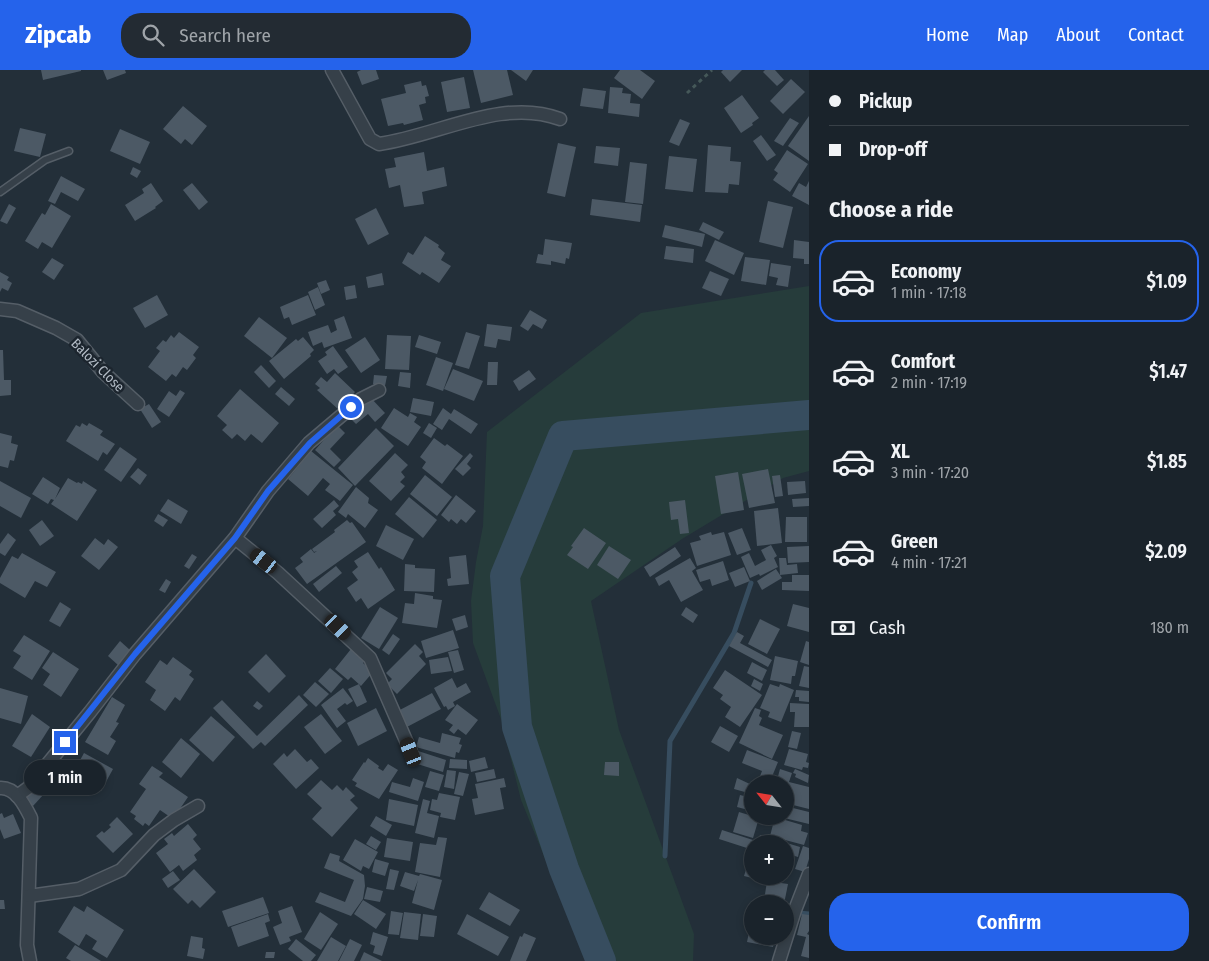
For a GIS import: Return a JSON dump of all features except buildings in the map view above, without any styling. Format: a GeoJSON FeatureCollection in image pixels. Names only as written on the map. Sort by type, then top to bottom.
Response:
{"type":"FeatureCollection","features":[{"type":"Feature","properties":{"kind":"street"},"geometry":{"type":"LineString","coordinates":[[332,70],[370,139],[379,144],[508,112],[546,114],[560,119]]}},
{"type":"Feature","properties":{"kind":"street","name":"Balozi Close"},"geometry":{"type":"LineString","coordinates":[[0,309],[17,311],[56,328],[77,340],[103,372],[138,404]]}},
{"type":"Feature","properties":{"kind":"street"},"geometry":{"type":"LineString","coordinates":[[18,796],[28,788],[135,654],[235,538],[268,491],[310,443],[361,399],[379,390]]}},
{"type":"Feature","properties":{"kind":"street"},"geometry":{"type":"LineString","coordinates":[[235,538],[278,573],[370,658],[411,752]]}},
{"type":"Feature","properties":{"kind":"street"},"geometry":{"type":"LineString","coordinates":[[0,788],[4,788],[18,796],[31,818],[27,945],[30,961]]}},
{"type":"Feature","properties":{"kind":"street"},"geometry":{"type":"LineString","coordinates":[[29,896],[79,889],[121,870],[154,835],[174,820],[198,806]]}},
{"type":"Feature","properties":{"kind":"street"},"geometry":{"type":"LineString","coordinates":[[779,961],[809,874]]}},
{"type":"Feature","properties":{"kind":"lane"},"geometry":{"type":"LineString","coordinates":[[0,192],[45,160],[69,151]]}},
{"type":"Feature","properties":{"kind":"path"},"geometry":{"type":"LineString","coordinates":[[688,93],[712,70]]}},
{"type":"Feature","properties":{"kind":"green space"},"geometry":{"type":"Polygon","coordinates":[[[809,286],[809,471],[783,478],[682,539],[591,601],[619,730],[694,934],[693,961],[587,961],[521,800],[501,719],[473,643],[471,601],[483,526],[487,432],[641,313],[809,286]]]}},
{"type":"Feature","properties":{"kind":"waterway"},"geometry":{"type":"LineString","coordinates":[[601,961],[564,869],[517,727],[505,576],[563,436],[809,415]]}},
{"type":"Feature","properties":{"kind":"waterway"},"geometry":{"type":"LineString","coordinates":[[665,856],[670,741],[734,633],[751,583]]}},
{"type":"Feature","properties":{"kind":"waterway"},"geometry":{"type":"LineString","coordinates":[[797,917],[799,913],[809,914]]}},
{"type":"Feature","properties":{"kind":"route"},"geometry":{"type":"LineString","coordinates":[[65,742],[135,654],[235,538],[268,491],[310,443],[351,407]]}}]}
